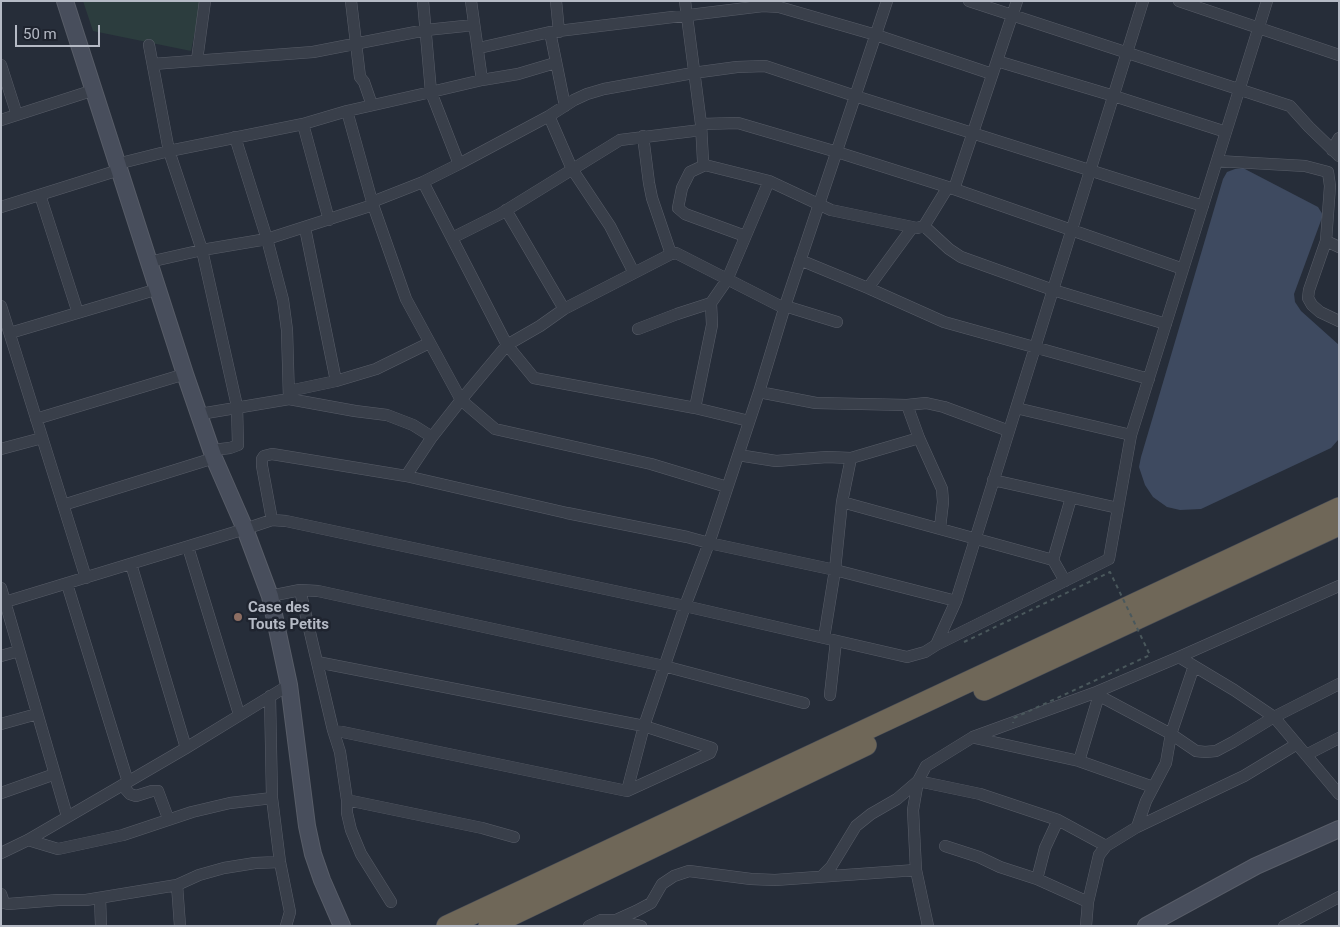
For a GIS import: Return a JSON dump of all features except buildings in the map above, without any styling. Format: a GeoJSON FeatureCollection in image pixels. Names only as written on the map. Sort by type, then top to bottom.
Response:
{"type":"FeatureCollection","features":[{"type":"Feature","properties":{"kind":"highway"},"geometry":{"type":"LineString","coordinates":[[446,926],[1339,508]]}},
{"type":"Feature","properties":{"kind":"highway"},"geometry":{"type":"LineString","coordinates":[[490,926],[870,744],[1339,525]]}},
{"type":"Feature","properties":{"kind":"street"},"geometry":{"type":"LineString","coordinates":[[65,1],[185,374],[213,454],[270,596],[289,685],[307,826],[313,854],[342,926]]}},
{"type":"Feature","properties":{"kind":"street"},"geometry":{"type":"LineString","coordinates":[[197,60],[205,1]]}},
{"type":"Feature","properties":{"kind":"street"},"geometry":{"type":"LineString","coordinates":[[351,1],[360,77],[364,82],[372,105]]}},
{"type":"Feature","properties":{"kind":"street"},"geometry":{"type":"LineString","coordinates":[[423,1],[431,92],[459,164]]}},
{"type":"Feature","properties":{"kind":"street"},"geometry":{"type":"LineString","coordinates":[[470,1],[479,48],[482,80]]}},
{"type":"Feature","properties":{"kind":"street"},"geometry":{"type":"LineString","coordinates":[[556,1],[555,63],[565,106]]}},
{"type":"Feature","properties":{"kind":"street"},"geometry":{"type":"LineString","coordinates":[[685,1],[701,127],[703,162],[705,165]]}},
{"type":"Feature","properties":{"kind":"street"},"geometry":{"type":"LineString","coordinates":[[627,790],[644,726],[728,487],[800,260],[888,1]]}},
{"type":"Feature","properties":{"kind":"street"},"geometry":{"type":"LineString","coordinates":[[969,1],[1290,106],[1335,153]]}},
{"type":"Feature","properties":{"kind":"street"},"geometry":{"type":"LineString","coordinates":[[745,236],[685,214],[678,208],[682,188],[690,172],[705,165],[769,181],[831,210],[912,228],[924,226],[951,188],[973,133],[1017,1]]}},
{"type":"Feature","properties":{"kind":"street"},"geometry":{"type":"LineString","coordinates":[[936,645],[956,601],[1143,1]]}},
{"type":"Feature","properties":{"kind":"street"},"geometry":{"type":"LineString","coordinates":[[1179,1],[1339,55]]}},
{"type":"Feature","properties":{"kind":"street"},"geometry":{"type":"LineString","coordinates":[[5,602],[245,530],[272,520],[286,521],[685,606],[907,657],[925,652],[1110,559],[1131,435],[1267,1]]}},
{"type":"Feature","properties":{"kind":"street"},"geometry":{"type":"LineString","coordinates":[[479,48],[555,32],[763,6],[779,7],[876,35],[992,74]]}},
{"type":"Feature","properties":{"kind":"street"},"geometry":{"type":"LineString","coordinates":[[153,64],[313,52],[426,30],[474,25]]}},
{"type":"Feature","properties":{"kind":"street"},"geometry":{"type":"LineString","coordinates":[[64,505],[238,445],[237,406],[202,250],[170,151],[149,45]]}},
{"type":"Feature","properties":{"kind":"street"},"geometry":{"type":"LineString","coordinates":[[997,60],[1226,132]]}},
{"type":"Feature","properties":{"kind":"street"},"geometry":{"type":"LineString","coordinates":[[1,207],[170,151],[303,124],[372,105],[482,80],[518,74],[555,63]]}},
{"type":"Feature","properties":{"kind":"street"},"geometry":{"type":"LineString","coordinates":[[1,65],[17,115]]}},
{"type":"Feature","properties":{"kind":"street"},"geometry":{"type":"LineString","coordinates":[[149,262],[202,250],[267,239],[329,220],[422,182],[588,94],[604,89],[738,67],[764,66],[1203,206]]}},
{"type":"Feature","properties":{"kind":"street"},"geometry":{"type":"LineString","coordinates":[[1,120],[94,90]]}},
{"type":"Feature","properties":{"kind":"street"},"geometry":{"type":"LineString","coordinates":[[347,112],[372,203],[406,298],[461,400],[495,429],[651,464],[728,487]]}},
{"type":"Feature","properties":{"kind":"street"},"geometry":{"type":"LineString","coordinates":[[549,116],[572,169],[610,226],[634,273]]}},
{"type":"Feature","properties":{"kind":"street"},"geometry":{"type":"LineString","coordinates":[[303,124],[329,220]]}},
{"type":"Feature","properties":{"kind":"street"},"geometry":{"type":"LineString","coordinates":[[452,238],[506,210],[620,140],[701,127],[738,124],[837,152],[951,188],[1183,269]]}},
{"type":"Feature","properties":{"kind":"street"},"geometry":{"type":"LineString","coordinates":[[643,136],[652,198],[671,254]]}},
{"type":"Feature","properties":{"kind":"street"},"geometry":{"type":"LineString","coordinates":[[235,137],[267,239],[283,300],[287,330],[289,395]]}},
{"type":"Feature","properties":{"kind":"street"},"geometry":{"type":"LineString","coordinates":[[1335,153],[1339,138]]}},
{"type":"Feature","properties":{"kind":"street"},"geometry":{"type":"LineString","coordinates":[[1328,172],[1339,160]]}},
{"type":"Feature","properties":{"kind":"street"},"geometry":{"type":"LineString","coordinates":[[1217,161],[1305,166],[1328,172]]}},
{"type":"Feature","properties":{"kind":"street"},"geometry":{"type":"LineString","coordinates":[[1328,172],[1330,186],[1326,241],[1308,298],[1312,305],[1320,312],[1339,321]]}},
{"type":"Feature","properties":{"kind":"street"},"geometry":{"type":"LineString","coordinates":[[638,329],[711,303],[727,280],[769,181]]}},
{"type":"Feature","properties":{"kind":"street"},"geometry":{"type":"LineString","coordinates":[[422,182],[507,345],[534,378],[695,408],[748,421]]}},
{"type":"Feature","properties":{"kind":"street"},"geometry":{"type":"LineString","coordinates":[[40,195],[78,313]]}},
{"type":"Feature","properties":{"kind":"street"},"geometry":{"type":"LineString","coordinates":[[506,210],[564,309]]}},
{"type":"Feature","properties":{"kind":"street"},"geometry":{"type":"LineString","coordinates":[[924,226],[949,249],[961,257],[1053,290],[1166,324]]}},
{"type":"Feature","properties":{"kind":"street"},"geometry":{"type":"LineString","coordinates":[[305,228],[336,381]]}},
{"type":"Feature","properties":{"kind":"street"},"geometry":{"type":"LineString","coordinates":[[868,288],[912,228]]}},
{"type":"Feature","properties":{"kind":"street"},"geometry":{"type":"LineString","coordinates":[[1326,241],[1339,247]]}},
{"type":"Feature","properties":{"kind":"street"},"geometry":{"type":"LineString","coordinates":[[406,476],[461,400],[507,345],[540,326],[564,309],[671,254],[676,253],[780,306],[837,322]]}},
{"type":"Feature","properties":{"kind":"street"},"geometry":{"type":"LineString","coordinates":[[800,260],[944,322],[1149,379]]}},
{"type":"Feature","properties":{"kind":"street"},"geometry":{"type":"LineString","coordinates":[[10,333],[158,289]]}},
{"type":"Feature","properties":{"kind":"street"},"geometry":{"type":"LineString","coordinates":[[695,408],[712,325],[711,303]]}},
{"type":"Feature","properties":{"kind":"street"},"geometry":{"type":"LineString","coordinates":[[1,306],[86,578]]}},
{"type":"Feature","properties":{"kind":"street"},"geometry":{"type":"LineString","coordinates":[[200,414],[289,395],[376,370],[429,343]]}},
{"type":"Feature","properties":{"kind":"street"},"geometry":{"type":"LineString","coordinates":[[36,419],[185,374]]}},
{"type":"Feature","properties":{"kind":"street"},"geometry":{"type":"LineString","coordinates":[[759,392],[816,403],[907,405],[926,403],[944,407],[1009,431]]}},
{"type":"Feature","properties":{"kind":"street"},"geometry":{"type":"LineString","coordinates":[[289,395],[355,411],[387,414],[413,425],[432,438]]}},
{"type":"Feature","properties":{"kind":"street"},"geometry":{"type":"LineString","coordinates":[[907,405],[919,438],[942,489],[943,502],[940,528]]}},
{"type":"Feature","properties":{"kind":"street"},"geometry":{"type":"LineString","coordinates":[[1016,408],[1131,435]]}},
{"type":"Feature","properties":{"kind":"street"},"geometry":{"type":"LineString","coordinates":[[1,449],[42,438]]}},
{"type":"Feature","properties":{"kind":"street"},"geometry":{"type":"LineString","coordinates":[[738,455],[776,461],[819,457],[851,458],[919,438]]}},
{"type":"Feature","properties":{"kind":"street"},"geometry":{"type":"LineString","coordinates":[[272,520],[262,466],[262,459],[272,454],[406,476],[567,513],[835,570],[956,601]]}},
{"type":"Feature","properties":{"kind":"street"},"geometry":{"type":"LineString","coordinates":[[824,638],[835,570],[842,502],[851,458]]}},
{"type":"Feature","properties":{"kind":"street"},"geometry":{"type":"LineString","coordinates":[[993,480],[1118,508]]}},
{"type":"Feature","properties":{"kind":"street"},"geometry":{"type":"LineString","coordinates":[[1064,582],[1053,560],[1071,498]]}},
{"type":"Feature","properties":{"kind":"street"},"geometry":{"type":"LineString","coordinates":[[842,502],[1053,560]]}},
{"type":"Feature","properties":{"kind":"street"},"geometry":{"type":"LineString","coordinates":[[188,547],[240,714]]}},
{"type":"Feature","properties":{"kind":"street"},"geometry":{"type":"LineString","coordinates":[[131,564],[186,748]]}},
{"type":"Feature","properties":{"kind":"street"},"geometry":{"type":"LineString","coordinates":[[67,584],[125,784],[130,794],[136,796],[152,791],[158,792],[168,818]]}},
{"type":"Feature","properties":{"kind":"street"},"geometry":{"type":"LineString","coordinates":[[928,926],[916,870],[913,810],[918,781],[926,766],[973,738],[1096,694],[1339,586]]}},
{"type":"Feature","properties":{"kind":"street"},"geometry":{"type":"LineString","coordinates":[[1,588],[67,816]]}},
{"type":"Feature","properties":{"kind":"street"},"geometry":{"type":"LineString","coordinates":[[270,596],[300,590],[318,591],[664,666],[804,703]]}},
{"type":"Feature","properties":{"kind":"street"},"geometry":{"type":"LineString","coordinates":[[300,590],[316,662],[340,752],[348,800],[347,813],[351,830],[361,854],[391,902]]}},
{"type":"Feature","properties":{"kind":"street"},"geometry":{"type":"LineString","coordinates":[[830,695],[836,641]]}},
{"type":"Feature","properties":{"kind":"street"},"geometry":{"type":"LineString","coordinates":[[1,656],[20,651]]}},
{"type":"Feature","properties":{"kind":"street"},"geometry":{"type":"LineString","coordinates":[[1179,657],[1234,690],[1274,718],[1339,794]]}},
{"type":"Feature","properties":{"kind":"street"},"geometry":{"type":"LineString","coordinates":[[316,662],[644,726],[712,748],[712,751],[627,790],[333,730]]}},
{"type":"Feature","properties":{"kind":"street"},"geometry":{"type":"LineString","coordinates":[[1137,827],[1146,801],[1166,763],[1171,734],[1194,666]]}},
{"type":"Feature","properties":{"kind":"street"},"geometry":{"type":"LineString","coordinates":[[1096,694],[1171,734],[1196,751],[1211,752],[1339,684]]}},
{"type":"Feature","properties":{"kind":"street"},"geometry":{"type":"LineString","coordinates":[[1,853],[28,840],[125,784],[289,685]]}},
{"type":"Feature","properties":{"kind":"street"},"geometry":{"type":"LineString","coordinates":[[1079,761],[1096,694]]}},
{"type":"Feature","properties":{"kind":"street"},"geometry":{"type":"LineString","coordinates":[[270,696],[272,798],[280,862],[290,912],[286,926]]}},
{"type":"Feature","properties":{"kind":"street"},"geometry":{"type":"LineString","coordinates":[[1,724],[37,714]]}},
{"type":"Feature","properties":{"kind":"street"},"geometry":{"type":"LineString","coordinates":[[973,738],[1079,761],[1154,786]]}},
{"type":"Feature","properties":{"kind":"street"},"geometry":{"type":"LineString","coordinates":[[1306,755],[1339,738]]}},
{"type":"Feature","properties":{"kind":"street"},"geometry":{"type":"LineString","coordinates":[[1086,926],[1088,902],[1099,855],[1106,846],[1137,827],[1244,776],[1297,744]]}},
{"type":"Feature","properties":{"kind":"street"},"geometry":{"type":"LineString","coordinates":[[1,793],[55,774]]}},
{"type":"Feature","properties":{"kind":"street"},"geometry":{"type":"LineString","coordinates":[[918,781],[980,794],[1058,820],[1106,846]]}},
{"type":"Feature","properties":{"kind":"street"},"geometry":{"type":"LineString","coordinates":[[822,876],[831,867],[856,826],[871,814],[897,799],[918,781]]}},
{"type":"Feature","properties":{"kind":"street"},"geometry":{"type":"LineString","coordinates":[[28,840],[58,849],[123,835],[168,818],[230,803],[272,798]]}},
{"type":"Feature","properties":{"kind":"street"},"geometry":{"type":"LineString","coordinates":[[348,800],[482,828],[514,837]]}},
{"type":"Feature","properties":{"kind":"street"},"geometry":{"type":"LineString","coordinates":[[1037,880],[1045,848],[1058,820]]}},
{"type":"Feature","properties":{"kind":"street"},"geometry":{"type":"LineString","coordinates":[[1146,926],[1256,866],[1339,829]]}},
{"type":"Feature","properties":{"kind":"street"},"geometry":{"type":"LineString","coordinates":[[945,846],[979,857],[1088,902]]}},
{"type":"Feature","properties":{"kind":"street"},"geometry":{"type":"LineString","coordinates":[[1,894],[4,902],[8,904],[86,900],[177,885],[199,875],[224,868],[255,863],[280,862]]}},
{"type":"Feature","properties":{"kind":"street"},"geometry":{"type":"LineString","coordinates":[[616,920],[651,903],[662,884],[674,876],[689,871],[751,879],[916,870]]}},
{"type":"Feature","properties":{"kind":"street"},"geometry":{"type":"LineString","coordinates":[[177,885],[180,926]]}},
{"type":"Feature","properties":{"kind":"street"},"geometry":{"type":"LineString","coordinates":[[1284,926],[1339,897]]}},
{"type":"Feature","properties":{"kind":"street"},"geometry":{"type":"LineString","coordinates":[[100,898],[101,926]]}},
{"type":"Feature","properties":{"kind":"street"},"geometry":{"type":"LineString","coordinates":[[589,926],[601,920],[616,920],[641,926]]}},
{"type":"Feature","properties":{"kind":"path"},"geometry":{"type":"LineString","coordinates":[[964,642],[1110,572],[1150,655],[1014,718],[1013,723]]}},
{"type":"Feature","properties":{"kind":"shaded area"},"geometry":{"type":"Polygon","coordinates":[[[83,1],[201,1],[191,51],[93,31],[83,1]]]}},
{"type":"Feature","properties":{"kind":"water"},"geometry":{"type":"Polygon","coordinates":[[[1243,168],[1318,207],[1323,215],[1294,294],[1295,302],[1301,311],[1339,345],[1338,440],[1331,448],[1201,509],[1180,510],[1167,507],[1153,497],[1145,485],[1139,467],[1223,179],[1227,172],[1243,168]]]}},
{"type":"Feature","properties":{"kind":"place","name":"Case des Touts Petits"},"geometry":{"type":"Point","coordinates":[238,617]}}]}
